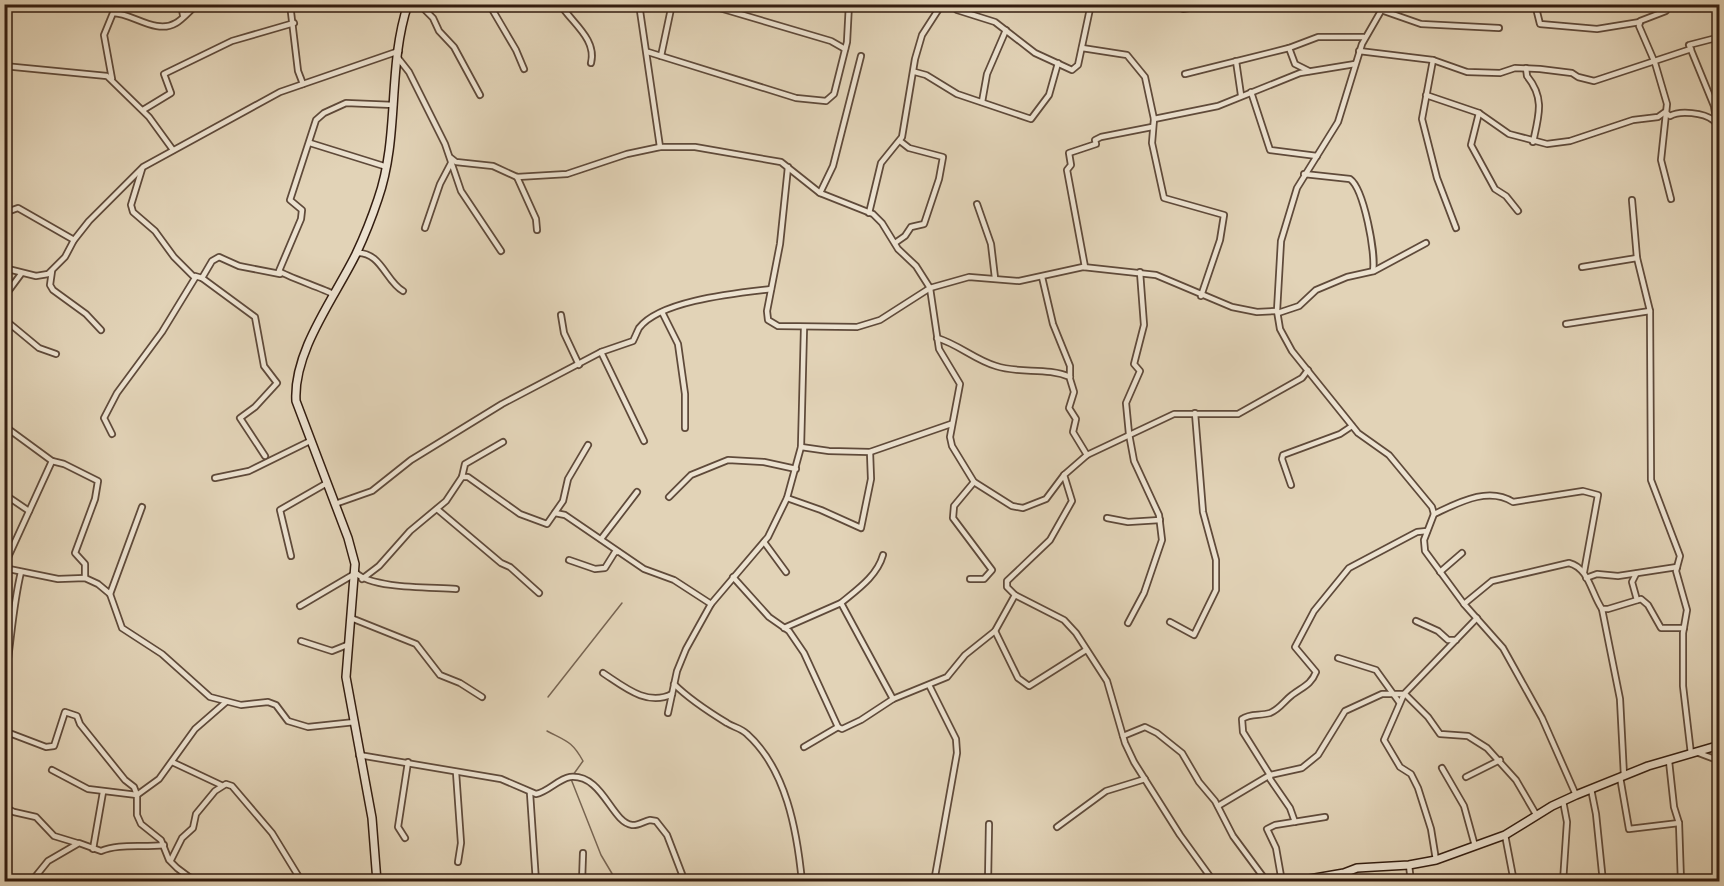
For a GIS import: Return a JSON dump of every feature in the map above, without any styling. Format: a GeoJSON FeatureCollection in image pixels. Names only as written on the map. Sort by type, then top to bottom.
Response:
{"type":"FeatureCollection","features":[{"type":"Feature","properties":{"kind":"street"},"geometry":{"type":"LineString","coordinates":[[181,4],[183,15]]}},
{"type":"Feature","properties":{"kind":"street"},"geometry":{"type":"LineString","coordinates":[[112,79],[104,35],[113,13],[126,10],[132,19],[165,25],[177,22],[198,4]]}},
{"type":"Feature","properties":{"kind":"street"},"geometry":{"type":"LineString","coordinates":[[290,4],[298,71],[303,84]]}},
{"type":"Feature","properties":{"kind":"street"},"geometry":{"type":"LineString","coordinates":[[376,882],[372,818],[346,677],[347,645],[358,576],[348,538],[296,401],[296,381],[307,350],[333,294],[356,253],[378,198],[387,167],[399,55],[407,7],[395,4]]}},
{"type":"Feature","properties":{"kind":"street"},"geometry":{"type":"LineString","coordinates":[[419,4],[434,18],[439,31],[454,47],[480,95]]}},
{"type":"Feature","properties":{"kind":"street"},"geometry":{"type":"LineString","coordinates":[[489,4],[516,50],[524,69]]}},
{"type":"Feature","properties":{"kind":"street"},"geometry":{"type":"LineString","coordinates":[[569,4],[561,6],[590,44],[593,51],[591,63]]}},
{"type":"Feature","properties":{"kind":"street"},"geometry":{"type":"LineString","coordinates":[[639,4],[648,52],[660,147]]}},
{"type":"Feature","properties":{"kind":"street"},"geometry":{"type":"LineString","coordinates":[[661,56],[672,4]]}},
{"type":"Feature","properties":{"kind":"street"},"geometry":{"type":"LineString","coordinates":[[706,4],[831,41],[845,49]]}},
{"type":"Feature","properties":{"kind":"street"},"geometry":{"type":"LineString","coordinates":[[648,52],[796,98],[826,101],[834,94],[845,49],[848,36],[849,4]]}},
{"type":"Feature","properties":{"kind":"street"},"geometry":{"type":"LineString","coordinates":[[869,213],[881,163],[900,141],[922,35],[942,4]]}},
{"type":"Feature","properties":{"kind":"street"},"geometry":{"type":"LineString","coordinates":[[950,4],[957,10],[995,22],[1035,53],[1067,69],[1075,68],[1082,48],[1091,4]]}},
{"type":"Feature","properties":{"kind":"street"},"geometry":{"type":"LineString","coordinates":[[1176,4],[1183,9],[1212,4]]}},
{"type":"Feature","properties":{"kind":"street"},"geometry":{"type":"LineString","coordinates":[[1385,4],[1364,37],[1338,122],[1297,188],[1281,241],[1278,312],[1280,329],[1292,351],[1352,426],[1372,446],[1389,455],[1402,468],[1432,507],[1434,514],[1424,540],[1425,551],[1464,604],[1503,648],[1513,663],[1542,718],[1576,795]]}},
{"type":"Feature","properties":{"kind":"street"},"geometry":{"type":"LineString","coordinates":[[1535,4],[1540,24],[1597,29],[1640,22],[1666,11],[1666,4]]}},
{"type":"Feature","properties":{"kind":"street"},"geometry":{"type":"LineString","coordinates":[[1381,10],[1421,24],[1499,28]]}},
{"type":"Feature","properties":{"kind":"street"},"geometry":{"type":"LineString","coordinates":[[1640,22],[1639,29],[1655,63],[1667,104],[1661,160],[1671,199]]}},
{"type":"Feature","properties":{"kind":"street"},"geometry":{"type":"LineString","coordinates":[[143,110],[171,93],[164,74],[232,41],[294,23]]}},
{"type":"Feature","properties":{"kind":"street"},"geometry":{"type":"LineString","coordinates":[[982,102],[987,74],[1006,30]]}},
{"type":"Feature","properties":{"kind":"street"},"geometry":{"type":"LineString","coordinates":[[1185,74],[1289,48],[1318,37],[1364,37]]}},
{"type":"Feature","properties":{"kind":"street"},"geometry":{"type":"LineString","coordinates":[[1719,37],[1689,45],[1714,106],[1719,134]]}},
{"type":"Feature","properties":{"kind":"street"},"geometry":{"type":"LineString","coordinates":[[1082,48],[1127,55],[1145,77],[1154,119],[1152,143],[1164,198],[1224,215],[1201,296]]}},
{"type":"Feature","properties":{"kind":"street"},"geometry":{"type":"LineString","coordinates":[[1289,48],[1295,64],[1309,71]]}},
{"type":"Feature","properties":{"kind":"street"},"geometry":{"type":"LineString","coordinates":[[1359,51],[1433,60],[1467,72],[1500,74],[1515,68],[1560,70],[1594,81],[1655,63],[1691,49]]}},
{"type":"Feature","properties":{"kind":"street"},"geometry":{"type":"LineString","coordinates":[[4,267],[21,274],[43,276],[52,271],[65,257],[74,240],[143,167],[261,102],[303,84],[399,55]]}},
{"type":"Feature","properties":{"kind":"street"},"geometry":{"type":"LineString","coordinates":[[399,55],[451,161],[461,191],[501,251]]}},
{"type":"Feature","properties":{"kind":"street"},"geometry":{"type":"LineString","coordinates":[[820,193],[833,166],[861,56]]}},
{"type":"Feature","properties":{"kind":"street"},"geometry":{"type":"LineString","coordinates":[[1433,60],[1422,119],[1437,178],[1456,228]]}},
{"type":"Feature","properties":{"kind":"street"},"geometry":{"type":"LineString","coordinates":[[1236,61],[1241,95]]}},
{"type":"Feature","properties":{"kind":"street"},"geometry":{"type":"LineString","coordinates":[[915,72],[926,75],[957,94],[1031,119],[1049,95],[1058,63]]}},
{"type":"Feature","properties":{"kind":"street"},"geometry":{"type":"LineString","coordinates":[[1154,119],[1218,106],[1241,95],[1309,71],[1355,64]]}},
{"type":"Feature","properties":{"kind":"street"},"geometry":{"type":"LineString","coordinates":[[4,66],[101,75],[112,79],[143,110],[173,150]]}},
{"type":"Feature","properties":{"kind":"street"},"geometry":{"type":"LineString","coordinates":[[1526,68],[1527,76],[1538,93],[1539,110],[1533,142]]}},
{"type":"Feature","properties":{"kind":"street"},"geometry":{"type":"LineString","coordinates":[[1251,92],[1270,150],[1317,156]]}},
{"type":"Feature","properties":{"kind":"street"},"geometry":{"type":"LineString","coordinates":[[1426,95],[1479,112],[1509,134],[1533,142],[1557,144],[1633,120],[1658,117],[1665,112]]}},
{"type":"Feature","properties":{"kind":"street"},"geometry":{"type":"LineString","coordinates":[[280,274],[282,259],[301,219],[302,210],[290,200],[310,143],[314,123],[324,113],[337,106],[358,102],[395,105]]}},
{"type":"Feature","properties":{"kind":"street"},"geometry":{"type":"LineString","coordinates":[[1479,112],[1471,145],[1495,189],[1506,196],[1518,211]]}},
{"type":"Feature","properties":{"kind":"street"},"geometry":{"type":"LineString","coordinates":[[1665,112],[1670,116],[1681,112],[1691,112],[1709,118],[1717,124]]}},
{"type":"Feature","properties":{"kind":"street"},"geometry":{"type":"LineString","coordinates":[[1085,267],[1067,170],[1071,165],[1069,153],[1096,144],[1095,140],[1101,137],[1152,127]]}},
{"type":"Feature","properties":{"kind":"street"},"geometry":{"type":"LineString","coordinates":[[895,243],[905,236],[911,227],[924,224],[939,179],[943,157],[909,148],[900,141]]}},
{"type":"Feature","properties":{"kind":"street"},"geometry":{"type":"LineString","coordinates":[[310,143],[387,167]]}},
{"type":"Feature","properties":{"kind":"street"},"geometry":{"type":"LineString","coordinates":[[451,161],[493,166],[517,177],[567,174],[627,154],[660,147],[695,147],[774,160],[788,167],[820,193],[869,213],[882,223],[895,243],[916,266],[930,288],[940,353],[960,384],[951,424],[952,446],[974,482],[1012,506],[1023,508],[1046,499],[1064,475],[1087,455],[1129,434],[1174,414],[1238,414],[1302,378],[1308,370]]}},
{"type":"Feature","properties":{"kind":"street"},"geometry":{"type":"LineString","coordinates":[[425,228],[440,184],[451,161]]}},
{"type":"Feature","properties":{"kind":"street"},"geometry":{"type":"LineString","coordinates":[[143,167],[131,205],[132,212],[155,231],[174,257],[195,276],[202,278],[255,317],[264,366],[278,382],[255,407],[240,418],[265,456]]}},
{"type":"Feature","properties":{"kind":"street"},"geometry":{"type":"LineString","coordinates":[[788,167],[783,222],[768,320],[778,326],[857,327],[874,322],[930,288],[975,276],[1019,280],[1085,267],[1140,272],[1165,278],[1201,296],[1245,311],[1278,312],[1299,306],[1316,290],[1347,277],[1373,271],[1426,243]]}},
{"type":"Feature","properties":{"kind":"street"},"geometry":{"type":"LineString","coordinates":[[1304,174],[1350,179],[1354,183],[1374,255],[1373,271]]}},
{"type":"Feature","properties":{"kind":"street"},"geometry":{"type":"LineString","coordinates":[[517,177],[536,219],[537,230]]}},
{"type":"Feature","properties":{"kind":"street"},"geometry":{"type":"LineString","coordinates":[[1632,200],[1637,258],[1650,310],[1650,473],[1653,489],[1680,556],[1677,567],[1687,610],[1684,628],[1683,686],[1694,753]]}},
{"type":"Feature","properties":{"kind":"street"},"geometry":{"type":"LineString","coordinates":[[977,204],[991,244],[995,278]]}},
{"type":"Feature","properties":{"kind":"street"},"geometry":{"type":"LineString","coordinates":[[4,213],[16,208],[22,209],[74,240]]}},
{"type":"Feature","properties":{"kind":"street"},"geometry":{"type":"LineString","coordinates":[[356,253],[372,256],[397,288],[403,291]]}},
{"type":"Feature","properties":{"kind":"street"},"geometry":{"type":"LineString","coordinates":[[202,278],[212,261],[219,257],[239,266],[304,280],[333,294]]}},
{"type":"Feature","properties":{"kind":"street"},"geometry":{"type":"LineString","coordinates":[[1582,267],[1637,258]]}},
{"type":"Feature","properties":{"kind":"street"},"geometry":{"type":"LineString","coordinates":[[52,271],[50,285],[52,290],[86,314],[101,330]]}},
{"type":"Feature","properties":{"kind":"street"},"geometry":{"type":"LineString","coordinates":[[1128,623],[1144,593],[1161,545],[1160,520],[1134,461],[1126,404],[1139,375],[1139,370],[1134,364],[1144,325],[1140,272]]}},
{"type":"Feature","properties":{"kind":"street"},"geometry":{"type":"LineString","coordinates":[[4,297],[21,274]]}},
{"type":"Feature","properties":{"kind":"street"},"geometry":{"type":"LineString","coordinates":[[112,434],[104,418],[117,393],[162,332],[195,276]]}},
{"type":"Feature","properties":{"kind":"street"},"geometry":{"type":"LineString","coordinates":[[1042,277],[1053,324],[1070,366],[1074,392],[1069,408],[1076,419],[1074,432],[1087,455]]}},
{"type":"Feature","properties":{"kind":"street"},"geometry":{"type":"LineString","coordinates":[[335,504],[372,491],[386,477],[464,426],[522,393],[601,352],[633,341],[641,326],[662,312],[707,298],[771,289]]}},
{"type":"Feature","properties":{"kind":"street"},"geometry":{"type":"LineString","coordinates":[[1566,324],[1640,314],[1650,310]]}},
{"type":"Feature","properties":{"kind":"street"},"geometry":{"type":"LineString","coordinates":[[662,312],[678,344],[684,394],[685,428]]}},
{"type":"Feature","properties":{"kind":"street"},"geometry":{"type":"LineString","coordinates":[[561,315],[564,333],[579,365]]}},
{"type":"Feature","properties":{"kind":"street"},"geometry":{"type":"LineString","coordinates":[[4,319],[39,348],[56,354]]}},
{"type":"Feature","properties":{"kind":"street"},"geometry":{"type":"LineString","coordinates":[[668,713],[680,662],[711,604],[764,542],[787,498],[801,447],[804,328]]}},
{"type":"Feature","properties":{"kind":"street"},"geometry":{"type":"LineString","coordinates":[[937,338],[955,344],[994,366],[1059,373],[1070,377]]}},
{"type":"Feature","properties":{"kind":"street"},"geometry":{"type":"LineString","coordinates":[[601,352],[644,441]]}},
{"type":"Feature","properties":{"kind":"street"},"geometry":{"type":"LineString","coordinates":[[1170,622],[1194,635],[1216,590],[1216,560],[1203,512],[1195,413]]}},
{"type":"Feature","properties":{"kind":"street"},"geometry":{"type":"LineString","coordinates":[[801,447],[829,451],[870,452],[951,424]]}},
{"type":"Feature","properties":{"kind":"street"},"geometry":{"type":"LineString","coordinates":[[1291,485],[1282,459],[1283,455],[1340,435],[1352,426]]}},
{"type":"Feature","properties":{"kind":"street"},"geometry":{"type":"LineString","coordinates":[[7,428],[52,461],[64,464],[98,481],[95,499],[75,553],[85,564],[85,578]]}},
{"type":"Feature","properties":{"kind":"street"},"geometry":{"type":"LineString","coordinates":[[215,478],[249,471],[310,441]]}},
{"type":"Feature","properties":{"kind":"street"},"geometry":{"type":"LineString","coordinates":[[300,606],[379,566],[410,531],[446,501],[462,477],[465,464],[503,442]]}},
{"type":"Feature","properties":{"kind":"street"},"geometry":{"type":"LineString","coordinates":[[462,477],[468,477],[520,513],[544,524],[549,523],[565,496],[568,479],[588,446]]}},
{"type":"Feature","properties":{"kind":"street"},"geometry":{"type":"LineString","coordinates":[[787,498],[861,528],[872,480],[870,452]]}},
{"type":"Feature","properties":{"kind":"street"},"geometry":{"type":"LineString","coordinates":[[669,497],[691,475],[728,460],[764,462],[796,469]]}},
{"type":"Feature","properties":{"kind":"street"},"geometry":{"type":"LineString","coordinates":[[52,461],[4,567],[58,579],[85,578],[110,594],[122,628],[162,654],[205,694],[241,705],[268,702],[276,705],[288,721],[308,727],[355,722]]}},
{"type":"Feature","properties":{"kind":"street"},"geometry":{"type":"LineString","coordinates":[[1064,475],[1072,497],[1072,505],[1050,540],[1008,578],[1007,587],[1015,595],[1064,620],[1086,650],[1107,681],[1123,736],[1145,779],[1214,882]]}},
{"type":"Feature","properties":{"kind":"street"},"geometry":{"type":"LineString","coordinates":[[970,579],[984,579],[992,570],[953,518],[954,506],[974,482]]}},
{"type":"Feature","properties":{"kind":"street"},"geometry":{"type":"LineString","coordinates":[[291,556],[280,510],[327,483]]}},
{"type":"Feature","properties":{"kind":"street"},"geometry":{"type":"LineString","coordinates":[[1434,514],[1483,495],[1506,498],[1513,502],[1583,491],[1599,495],[1585,575]]}},
{"type":"Feature","properties":{"kind":"street"},"geometry":{"type":"LineString","coordinates":[[601,539],[637,492]]}},
{"type":"Feature","properties":{"kind":"street"},"geometry":{"type":"LineString","coordinates":[[4,494],[29,512]]}},
{"type":"Feature","properties":{"kind":"street"},"geometry":{"type":"LineString","coordinates":[[110,594],[142,507]]}},
{"type":"Feature","properties":{"kind":"street"},"geometry":{"type":"LineString","coordinates":[[437,509],[501,563],[510,567],[538,593]]}},
{"type":"Feature","properties":{"kind":"street"},"geometry":{"type":"LineString","coordinates":[[555,513],[565,515],[644,569],[674,580],[711,604]]}},
{"type":"Feature","properties":{"kind":"street"},"geometry":{"type":"LineString","coordinates":[[1107,518],[1128,522],[1160,520]]}},
{"type":"Feature","properties":{"kind":"street"},"geometry":{"type":"LineString","coordinates":[[1295,822],[1290,808],[1269,779],[1270,775],[1244,732],[1242,719],[1270,713],[1312,681],[1315,671],[1295,647],[1314,611],[1349,568],[1417,532],[1427,531]]}},
{"type":"Feature","properties":{"kind":"street"},"geometry":{"type":"LineString","coordinates":[[764,542],[786,572]]}},
{"type":"Feature","properties":{"kind":"street"},"geometry":{"type":"LineString","coordinates":[[569,560],[595,569],[605,568],[615,552],[621,552]]}},
{"type":"Feature","properties":{"kind":"street"},"geometry":{"type":"LineString","coordinates":[[1440,572],[1462,553]]}},
{"type":"Feature","properties":{"kind":"street"},"geometry":{"type":"LineString","coordinates":[[784,628],[841,603],[866,582],[880,565],[883,555]]}},
{"type":"Feature","properties":{"kind":"street"},"geometry":{"type":"LineString","coordinates":[[1464,604],[1488,582],[1496,579],[1562,564],[1575,565],[1585,575],[1602,609],[1620,699],[1622,777],[1629,828],[1679,823]]}},
{"type":"Feature","properties":{"kind":"street"},"geometry":{"type":"LineString","coordinates":[[1585,575],[1613,576],[1677,567]]}},
{"type":"Feature","properties":{"kind":"street"},"geometry":{"type":"LineString","coordinates":[[4,685],[13,630],[14,602],[21,572]]}},
{"type":"Feature","properties":{"kind":"street"},"geometry":{"type":"LineString","coordinates":[[1637,600],[1632,582],[1638,572]]}},
{"type":"Feature","properties":{"kind":"street"},"geometry":{"type":"LineString","coordinates":[[358,576],[456,589]]}},
{"type":"Feature","properties":{"kind":"street"},"geometry":{"type":"LineString","coordinates":[[733,577],[769,617],[784,628],[809,661],[838,727]]}},
{"type":"Feature","properties":{"kind":"street"},"geometry":{"type":"LineString","coordinates":[[804,747],[838,727],[847,728],[893,699],[947,676],[965,655],[995,632],[1015,595]]}},
{"type":"Feature","properties":{"kind":"street"},"geometry":{"type":"LineString","coordinates":[[1602,609],[1645,600],[1661,628],[1684,628]]}},
{"type":"Feature","properties":{"kind":"street"},"geometry":{"type":"LineString","coordinates":[[841,603],[893,699]]}},
{"type":"Feature","properties":{"kind":"street"},"geometry":{"type":"LineString","coordinates":[[351,618],[416,644],[440,675],[460,683],[482,698]]}},
{"type":"Feature","properties":{"kind":"street"},"geometry":{"type":"LineString","coordinates":[[1436,860],[1431,829],[1422,797],[1411,774],[1400,767],[1384,740],[1404,694],[1477,618]]}},
{"type":"Feature","properties":{"kind":"street"},"geometry":{"type":"LineString","coordinates":[[1416,621],[1438,631],[1448,640],[1456,640]]}},
{"type":"Feature","properties":{"kind":"street"},"geometry":{"type":"LineString","coordinates":[[995,632],[1018,678],[1029,686],[1086,650]]}},
{"type":"Feature","properties":{"kind":"street"},"geometry":{"type":"LineString","coordinates":[[301,641],[332,651],[347,645]]}},
{"type":"Feature","properties":{"kind":"street"},"geometry":{"type":"LineString","coordinates":[[1338,658],[1376,670],[1399,702]]}},
{"type":"Feature","properties":{"kind":"street"},"geometry":{"type":"LineString","coordinates":[[603,673],[638,694],[658,699],[672,694]]}},
{"type":"Feature","properties":{"kind":"street"},"geometry":{"type":"LineString","coordinates":[[675,684],[728,724],[748,734],[757,747],[766,753],[785,790],[802,882]]}},
{"type":"Feature","properties":{"kind":"street"},"geometry":{"type":"LineString","coordinates":[[928,685],[956,739],[957,753],[934,882]]}},
{"type":"Feature","properties":{"kind":"street"},"geometry":{"type":"LineString","coordinates":[[1218,806],[1270,775],[1300,770],[1318,755],[1346,711],[1382,694],[1391,693],[1404,694],[1428,717],[1440,734],[1468,736],[1500,760],[1516,780],[1537,816]]}},
{"type":"Feature","properties":{"kind":"street"},"geometry":{"type":"LineString","coordinates":[[52,770],[82,788],[137,795],[159,779],[195,729],[226,702]]}},
{"type":"Feature","properties":{"kind":"street"},"geometry":{"type":"LineString","coordinates":[[4,731],[46,747],[54,746],[65,712],[77,716],[80,724],[123,778],[134,787],[139,820],[157,835],[164,845],[169,860],[183,873],[206,882]]}},
{"type":"Feature","properties":{"kind":"street"},"geometry":{"type":"LineString","coordinates":[[1123,736],[1145,727],[1163,737],[1182,753],[1199,782],[1218,806],[1233,836],[1267,882]]}},
{"type":"Feature","properties":{"kind":"street"},"geometry":{"type":"LineString","coordinates":[[1292,882],[1344,873],[1357,867],[1409,865],[1436,860],[1505,835],[1576,795],[1622,777],[1719,745]]}},
{"type":"Feature","properties":{"kind":"street"},"geometry":{"type":"LineString","coordinates":[[1694,753],[1719,761]]}},
{"type":"Feature","properties":{"kind":"street"},"geometry":{"type":"LineString","coordinates":[[359,755],[510,781],[531,793],[539,794],[567,778],[592,784],[627,823],[636,825],[650,820],[662,828],[685,882]]}},
{"type":"Feature","properties":{"kind":"street"},"geometry":{"type":"LineString","coordinates":[[1466,777],[1500,760]]}},
{"type":"Feature","properties":{"kind":"street"},"geometry":{"type":"LineString","coordinates":[[1670,761],[1674,807],[1679,823],[1681,882]]}},
{"type":"Feature","properties":{"kind":"street"},"geometry":{"type":"LineString","coordinates":[[172,762],[221,785],[232,786],[264,822],[302,882]]}},
{"type":"Feature","properties":{"kind":"street"},"geometry":{"type":"LineString","coordinates":[[405,838],[398,827],[408,762]]}},
{"type":"Feature","properties":{"kind":"street"},"geometry":{"type":"LineString","coordinates":[[1442,768],[1464,806],[1475,846]]}},
{"type":"Feature","properties":{"kind":"street"},"geometry":{"type":"LineString","coordinates":[[456,772],[461,843],[458,862]]}},
{"type":"Feature","properties":{"kind":"street"},"geometry":{"type":"LineString","coordinates":[[1057,827],[1106,791],[1145,779]]}},
{"type":"Feature","properties":{"kind":"street"},"geometry":{"type":"LineString","coordinates":[[171,860],[182,838],[193,828],[196,814],[221,785]]}},
{"type":"Feature","properties":{"kind":"street"},"geometry":{"type":"LineString","coordinates":[[1591,789],[1603,882]]}},
{"type":"Feature","properties":{"kind":"street"},"geometry":{"type":"LineString","coordinates":[[93,849],[103,792]]}},
{"type":"Feature","properties":{"kind":"street"},"geometry":{"type":"LineString","coordinates":[[531,793],[536,882]]}},
{"type":"Feature","properties":{"kind":"street"},"geometry":{"type":"LineString","coordinates":[[1563,801],[1567,822],[1563,882]]}},
{"type":"Feature","properties":{"kind":"street"},"geometry":{"type":"LineString","coordinates":[[4,807],[36,817],[54,836],[101,851],[111,847],[139,849],[164,845]]}},
{"type":"Feature","properties":{"kind":"street"},"geometry":{"type":"LineString","coordinates":[[1282,882],[1276,848],[1267,829],[1275,825],[1324,817]]}},
{"type":"Feature","properties":{"kind":"street"},"geometry":{"type":"LineString","coordinates":[[988,882],[989,824]]}},
{"type":"Feature","properties":{"kind":"street"},"geometry":{"type":"LineString","coordinates":[[1505,835],[1514,882]]}},
{"type":"Feature","properties":{"kind":"street"},"geometry":{"type":"LineString","coordinates":[[31,882],[48,861],[77,843]]}},
{"type":"Feature","properties":{"kind":"street"},"geometry":{"type":"LineString","coordinates":[[582,882],[583,854]]}},
{"type":"Feature","properties":{"kind":"street"},"geometry":{"type":"LineString","coordinates":[[1409,865],[1411,882]]}},
{"type":"Feature","properties":{"kind":"street"},"geometry":{"type":"LineString","coordinates":[[1344,873],[1346,882]]}},
{"type":"Feature","properties":{"kind":"waterway"},"geometry":{"type":"LineString","coordinates":[[548,697],[622,603]]}},
{"type":"Feature","properties":{"kind":"waterway"},"geometry":{"type":"LineString","coordinates":[[547,731],[572,745],[579,754],[583,761],[573,775]]}},
{"type":"Feature","properties":{"kind":"waterway"},"geometry":{"type":"LineString","coordinates":[[571,779],[601,855],[617,882]]}}]}
